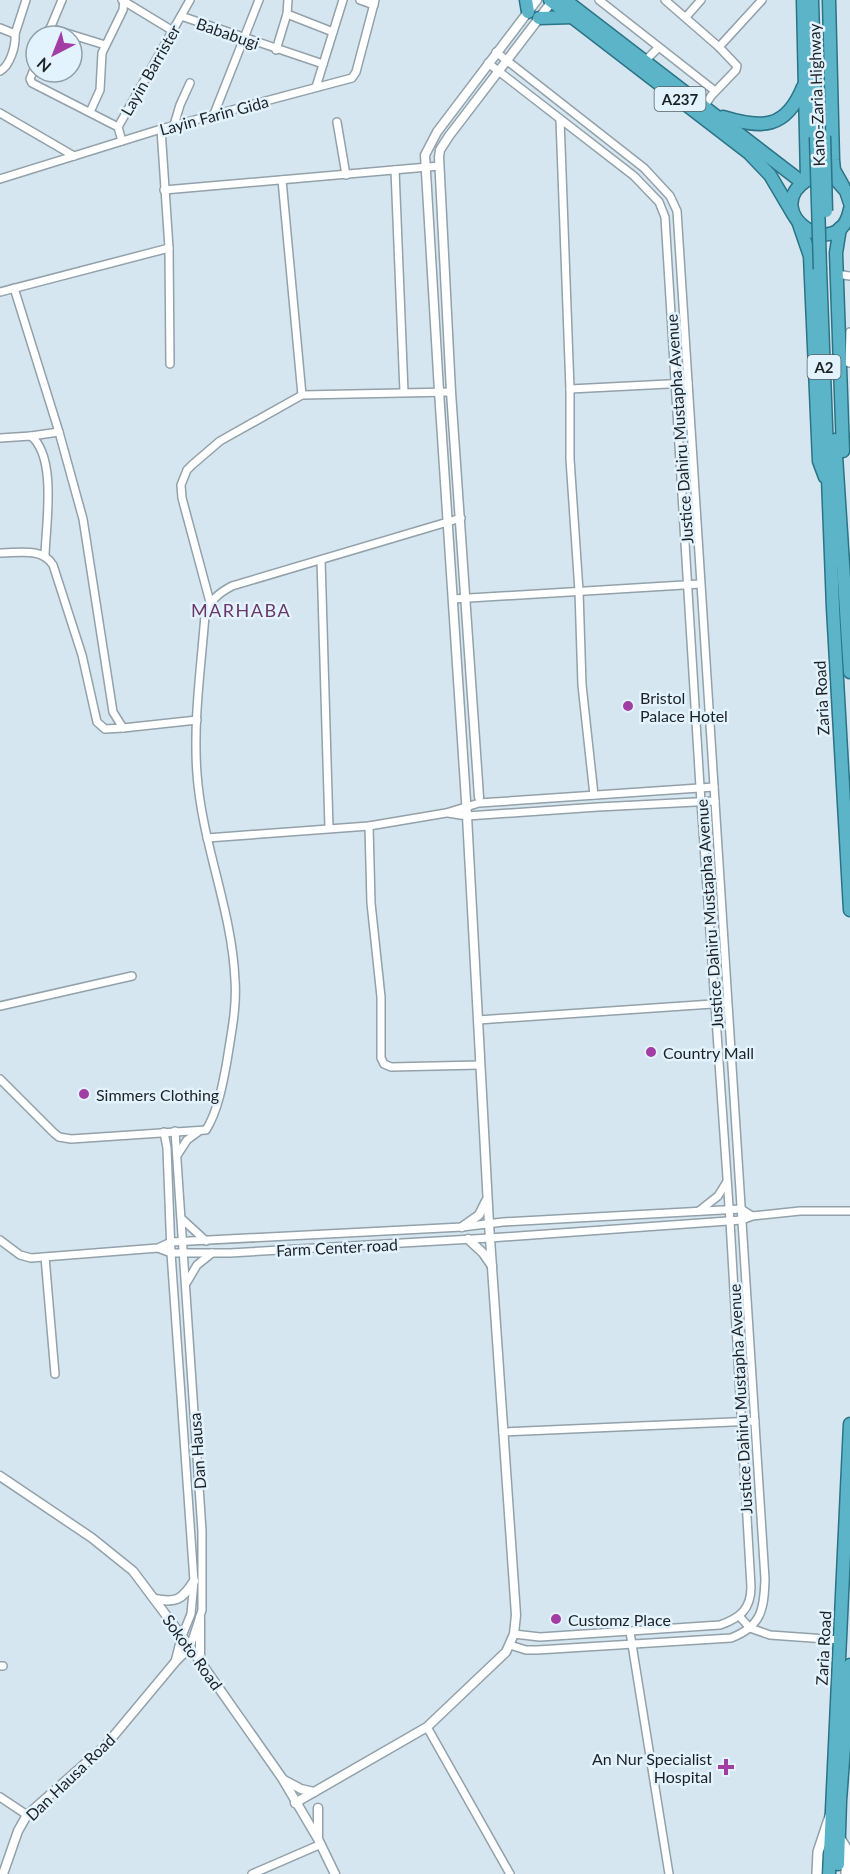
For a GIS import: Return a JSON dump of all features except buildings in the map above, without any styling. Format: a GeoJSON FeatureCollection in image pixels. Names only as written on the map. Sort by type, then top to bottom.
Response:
{"type":"FeatureCollection","features":[{"type":"Feature","properties":{"kind":"highway","name":"A237"},"geometry":{"type":"LineString","coordinates":[[566,0],[805,182]]}},
{"type":"Feature","properties":{"kind":"highway","name":"Kano-Zaria Highway"},"geometry":{"type":"LineString","coordinates":[[803,0],[805,182]]}},
{"type":"Feature","properties":{"kind":"highway","name":"A2"},"geometry":{"type":"LineString","coordinates":[[812,0],[828,271]]}},
{"type":"Feature","properties":{"kind":"highway","name":"A2"},"geometry":{"type":"LineString","coordinates":[[820,137],[821,0]]}},
{"type":"Feature","properties":{"kind":"highway","name":"Kano-Zaria Highway"},"geometry":{"type":"LineString","coordinates":[[829,0],[834,170],[846,191],[850,204]]}},
{"type":"Feature","properties":{"kind":"highway","name":"A237"},"geometry":{"type":"LineString","coordinates":[[552,1],[749,153],[770,175],[796,219]]}},
{"type":"Feature","properties":{"kind":"highway"},"geometry":{"type":"LineString","coordinates":[[539,18],[573,17]]}},
{"type":"Feature","properties":{"kind":"highway"},"geometry":{"type":"LineString","coordinates":[[717,115],[748,124],[774,122],[794,106],[805,83]]}},
{"type":"Feature","properties":{"kind":"highway"},"geometry":{"type":"LineString","coordinates":[[845,226],[823,235],[805,230],[796,219],[794,196],[805,182],[822,177],[837,181],[846,191]]}},
{"type":"Feature","properties":{"kind":"highway","name":"Zaria Road"},"geometry":{"type":"LineString","coordinates":[[850,210],[828,271],[834,484],[832,608],[850,910]]}},
{"type":"Feature","properties":{"kind":"highway","name":"Zaria Road"},"geometry":{"type":"LineString","coordinates":[[796,219],[810,256],[819,461],[822,473],[834,484],[845,512],[850,672]]}},
{"type":"Feature","properties":{"kind":"highway","name":"Zaria Road"},"geometry":{"type":"LineString","coordinates":[[828,271],[846,363],[846,429],[843,464],[834,484]]}},
{"type":"Feature","properties":{"kind":"highway","name":"Zaria Road"},"geometry":{"type":"LineString","coordinates":[[829,1874],[850,1424]]}},
{"type":"Feature","properties":{"kind":"highway","name":"Zaria Road"},"geometry":{"type":"LineString","coordinates":[[837,1874],[839,1837],[845,1801],[850,1665]]}},
{"type":"Feature","properties":{"kind":"main road"},"geometry":{"type":"LineString","coordinates":[[817,1874],[820,1844],[831,1813]]}},
{"type":"Feature","properties":{"kind":"main road"},"geometry":{"type":"LineString","coordinates":[[839,1837],[848,1853],[846,1874]]}},
{"type":"Feature","properties":{"kind":"street"},"geometry":{"type":"LineString","coordinates":[[0,72],[5,68],[16,42],[15,34],[26,0]]}},
{"type":"Feature","properties":{"kind":"street"},"geometry":{"type":"LineString","coordinates":[[53,24],[62,0]]}},
{"type":"Feature","properties":{"kind":"street"},"geometry":{"type":"LineString","coordinates":[[123,0],[172,31]]}},
{"type":"Feature","properties":{"kind":"street"},"geometry":{"type":"LineString","coordinates":[[90,112],[100,90],[100,63],[105,45],[123,10],[123,0]]}},
{"type":"Feature","properties":{"kind":"street","name":"Layin Barrister"},"geometry":{"type":"LineString","coordinates":[[122,141],[118,127],[190,0]]}},
{"type":"Feature","properties":{"kind":"street"},"geometry":{"type":"LineString","coordinates":[[214,114],[259,0]]}},
{"type":"Feature","properties":{"kind":"street"},"geometry":{"type":"LineString","coordinates":[[276,50],[287,14],[288,0]]}},
{"type":"Feature","properties":{"kind":"street"},"geometry":{"type":"LineString","coordinates":[[316,87],[343,0]]}},
{"type":"Feature","properties":{"kind":"street"},"geometry":{"type":"LineString","coordinates":[[360,0],[374,2]]}},
{"type":"Feature","properties":{"kind":"street"},"geometry":{"type":"LineString","coordinates":[[295,1803],[427,1727],[506,1652],[514,1634],[516,1615],[489,1224],[467,816],[425,154],[431,142],[527,6],[537,0]]}},
{"type":"Feature","properties":{"kind":"street"},"geometry":{"type":"LineString","coordinates":[[598,0],[715,91]]}},
{"type":"Feature","properties":{"kind":"street"},"geometry":{"type":"LineString","coordinates":[[665,0],[736,63],[737,68],[715,91],[704,107]]}},
{"type":"Feature","properties":{"kind":"street"},"geometry":{"type":"LineString","coordinates":[[686,17],[701,0]]}},
{"type":"Feature","properties":{"kind":"street"},"geometry":{"type":"LineString","coordinates":[[719,47],[762,0]]}},
{"type":"Feature","properties":{"kind":"street"},"geometry":{"type":"LineString","coordinates":[[479,797],[451,392],[439,166],[441,150],[445,143],[552,1]]}},
{"type":"Feature","properties":{"kind":"street","name":"Layin Farin Gida"},"geometry":{"type":"LineString","coordinates":[[0,179],[174,125],[352,78],[355,75],[374,2]]}},
{"type":"Feature","properties":{"kind":"street"},"geometry":{"type":"LineString","coordinates":[[287,14],[333,32]]}},
{"type":"Feature","properties":{"kind":"street","name":"Bababugi"},"geometry":{"type":"LineString","coordinates":[[181,16],[323,64]]}},
{"type":"Feature","properties":{"kind":"street"},"geometry":{"type":"LineString","coordinates":[[0,28],[15,34]]}},
{"type":"Feature","properties":{"kind":"street"},"geometry":{"type":"LineString","coordinates":[[84,38],[105,45]]}},
{"type":"Feature","properties":{"kind":"street"},"geometry":{"type":"LineString","coordinates":[[645,61],[658,48]]}},
{"type":"Feature","properties":{"kind":"street"},"geometry":{"type":"LineString","coordinates":[[496,52],[644,168],[670,196],[677,211],[765,1579],[764,1601],[760,1616],[745,1633],[731,1638],[632,1646],[537,1650],[526,1650],[510,1645]]}},
{"type":"Feature","properties":{"kind":"street","name":"Justice Dahiru Mustapha Avenue"},"geometry":{"type":"LineString","coordinates":[[488,63],[634,176],[659,202],[665,217],[751,1598],[740,1617]]}},
{"type":"Feature","properties":{"kind":"street"},"geometry":{"type":"LineString","coordinates":[[174,125],[190,83]]}},
{"type":"Feature","properties":{"kind":"street"},"geometry":{"type":"LineString","coordinates":[[34,84],[118,127]]}},
{"type":"Feature","properties":{"kind":"street"},"geometry":{"type":"LineString","coordinates":[[0,112],[74,156]]}},
{"type":"Feature","properties":{"kind":"street"},"geometry":{"type":"LineString","coordinates":[[560,119],[570,389],[570,459],[579,591],[582,685],[594,795]]}},
{"type":"Feature","properties":{"kind":"street"},"geometry":{"type":"LineString","coordinates":[[337,122],[346,175]]}},
{"type":"Feature","properties":{"kind":"street"},"geometry":{"type":"LineString","coordinates":[[161,129],[169,248],[170,364]]}},
{"type":"Feature","properties":{"kind":"street"},"geometry":{"type":"LineString","coordinates":[[164,190],[439,166]]}},
{"type":"Feature","properties":{"kind":"street"},"geometry":{"type":"LineString","coordinates":[[395,170],[404,392]]}},
{"type":"Feature","properties":{"kind":"street"},"geometry":{"type":"LineString","coordinates":[[282,180],[302,395]]}},
{"type":"Feature","properties":{"kind":"street"},"geometry":{"type":"LineString","coordinates":[[659,202],[670,196]]}},
{"type":"Feature","properties":{"kind":"street"},"geometry":{"type":"LineString","coordinates":[[0,292],[169,248]]}},
{"type":"Feature","properties":{"kind":"street"},"geometry":{"type":"LineString","coordinates":[[828,271],[850,276]]}},
{"type":"Feature","properties":{"kind":"street"},"geometry":{"type":"LineString","coordinates":[[14,288],[59,432],[83,519],[112,703],[116,718],[123,728]]}},
{"type":"Feature","properties":{"kind":"street"},"geometry":{"type":"LineString","coordinates":[[846,363],[850,332]]}},
{"type":"Feature","properties":{"kind":"street"},"geometry":{"type":"LineString","coordinates":[[570,389],[688,383]]}},
{"type":"Feature","properties":{"kind":"street"},"geometry":{"type":"LineString","coordinates":[[210,602],[182,498],[183,477],[192,465],[220,441],[302,395],[451,392]]}},
{"type":"Feature","properties":{"kind":"street"},"geometry":{"type":"LineString","coordinates":[[0,438],[59,432]]}},
{"type":"Feature","properties":{"kind":"street"},"geometry":{"type":"LineString","coordinates":[[31,436],[41,447],[46,463],[45,555],[53,565],[82,655],[97,722],[105,729],[197,720]]}},
{"type":"Feature","properties":{"kind":"street"},"geometry":{"type":"LineString","coordinates":[[0,1079],[44,1125],[59,1137],[71,1139],[206,1130],[211,1123],[223,1081],[236,1010],[236,979],[228,925],[207,838],[197,773],[197,720],[205,615],[210,602],[219,593],[232,586],[461,518]]}},
{"type":"Feature","properties":{"kind":"street"},"geometry":{"type":"LineString","coordinates":[[0,553],[45,555]]}},
{"type":"Feature","properties":{"kind":"street"},"geometry":{"type":"LineString","coordinates":[[321,560],[329,828]]}},
{"type":"Feature","properties":{"kind":"street"},"geometry":{"type":"LineString","coordinates":[[453,598],[700,584]]}},
{"type":"Feature","properties":{"kind":"street"},"geometry":{"type":"LineString","coordinates":[[207,838],[369,826],[446,813],[479,803],[714,787]]}},
{"type":"Feature","properties":{"kind":"street"},"geometry":{"type":"LineString","coordinates":[[446,813],[467,816],[715,801]]}},
{"type":"Feature","properties":{"kind":"street"},"geometry":{"type":"LineString","coordinates":[[369,826],[371,903],[381,997],[381,1058],[384,1064],[391,1067],[480,1065]]}},
{"type":"Feature","properties":{"kind":"street"},"geometry":{"type":"LineString","coordinates":[[0,1006],[132,976]]}},
{"type":"Feature","properties":{"kind":"street"},"geometry":{"type":"LineString","coordinates":[[478,1020],[715,1002],[727,1003]]}},
{"type":"Feature","properties":{"kind":"street","name":"Dan Hausa"},"geometry":{"type":"LineString","coordinates":[[175,1131],[202,1531],[202,1610],[190,1647]]}},
{"type":"Feature","properties":{"kind":"street","name":"Dan Hausa"},"geometry":{"type":"LineString","coordinates":[[164,1132],[167,1148],[171,1253],[194,1581],[191,1614],[182,1636]]}},
{"type":"Feature","properties":{"kind":"street"},"geometry":{"type":"LineString","coordinates":[[178,1154],[187,1140],[198,1132]]}},
{"type":"Feature","properties":{"kind":"street"},"geometry":{"type":"LineString","coordinates":[[698,1212],[718,1196],[726,1183]]}},
{"type":"Feature","properties":{"kind":"street"},"geometry":{"type":"LineString","coordinates":[[462,1227],[483,1211],[488,1195]]}},
{"type":"Feature","properties":{"kind":"street"},"geometry":{"type":"LineString","coordinates":[[0,1239],[20,1255],[45,1257],[158,1248],[171,1242],[462,1227],[741,1209],[752,1216]]}},
{"type":"Feature","properties":{"kind":"street","name":"Farm Center road"},"geometry":{"type":"LineString","coordinates":[[171,1253],[212,1253],[490,1238],[742,1220],[752,1216],[800,1211],[850,1210]]}},
{"type":"Feature","properties":{"kind":"street"},"geometry":{"type":"LineString","coordinates":[[182,1220],[206,1241]]}},
{"type":"Feature","properties":{"kind":"street"},"geometry":{"type":"LineString","coordinates":[[468,1239],[483,1253],[493,1268]]}},
{"type":"Feature","properties":{"kind":"street"},"geometry":{"type":"LineString","coordinates":[[158,1248],[171,1253]]}},
{"type":"Feature","properties":{"kind":"street"},"geometry":{"type":"LineString","coordinates":[[186,1285],[197,1265],[212,1253]]}},
{"type":"Feature","properties":{"kind":"street"},"geometry":{"type":"LineString","coordinates":[[45,1257],[54,1374]]}},
{"type":"Feature","properties":{"kind":"street"},"geometry":{"type":"LineString","coordinates":[[504,1432],[627,1428],[755,1420]]}},
{"type":"Feature","properties":{"kind":"street","name":"Sokoto Road"},"geometry":{"type":"LineString","coordinates":[[0,1476],[106,1548],[133,1571],[190,1647],[282,1778],[335,1874]]}},
{"type":"Feature","properties":{"kind":"street"},"geometry":{"type":"LineString","coordinates":[[155,1599],[176,1600],[182,1597],[194,1581]]}},
{"type":"Feature","properties":{"kind":"street"},"geometry":{"type":"LineString","coordinates":[[514,1634],[540,1637],[630,1632],[720,1625],[740,1617],[750,1628],[770,1635],[840,1640]]}},
{"type":"Feature","properties":{"kind":"street"},"geometry":{"type":"LineString","coordinates":[[200,1618],[200,1661]]}},
{"type":"Feature","properties":{"kind":"street"},"geometry":{"type":"LineString","coordinates":[[630,1632],[669,1874]]}},
{"type":"Feature","properties":{"kind":"street"},"geometry":{"type":"LineString","coordinates":[[176,1661],[182,1636]]}},
{"type":"Feature","properties":{"kind":"street","name":"Dan Hausa Road"},"geometry":{"type":"LineString","coordinates":[[3,1874],[18,1831],[27,1815],[106,1745],[190,1647]]}},
{"type":"Feature","properties":{"kind":"street"},"geometry":{"type":"LineString","coordinates":[[427,1727],[510,1874]]}},
{"type":"Feature","properties":{"kind":"street"},"geometry":{"type":"LineString","coordinates":[[282,1778],[301,1789],[314,1792]]}},
{"type":"Feature","properties":{"kind":"street"},"geometry":{"type":"LineString","coordinates":[[0,1797],[27,1815]]}},
{"type":"Feature","properties":{"kind":"street"},"geometry":{"type":"LineString","coordinates":[[252,1874],[318,1842],[318,1808]]}},
{"type":"Feature","properties":{"kind":"place","name":"Bristol Palace Hotel"},"geometry":{"type":"Point","coordinates":[628,706]}},
{"type":"Feature","properties":{"kind":"place","name":"Country Mall"},"geometry":{"type":"Point","coordinates":[651,1052]}},
{"type":"Feature","properties":{"kind":"place","name":"Simmers Clothing"},"geometry":{"type":"Point","coordinates":[84,1094]}},
{"type":"Feature","properties":{"kind":"place","name":"Customz Place"},"geometry":{"type":"Point","coordinates":[556,1619]}},
{"type":"Feature","properties":{"kind":"place","name":"An Nur Specialist Hospital"},"geometry":{"type":"Point","coordinates":[726,1767]}},
{"type":"Feature","properties":{"kind":"district","name":"MARHABA"},"geometry":{"type":"Point","coordinates":[241,610]}}]}
